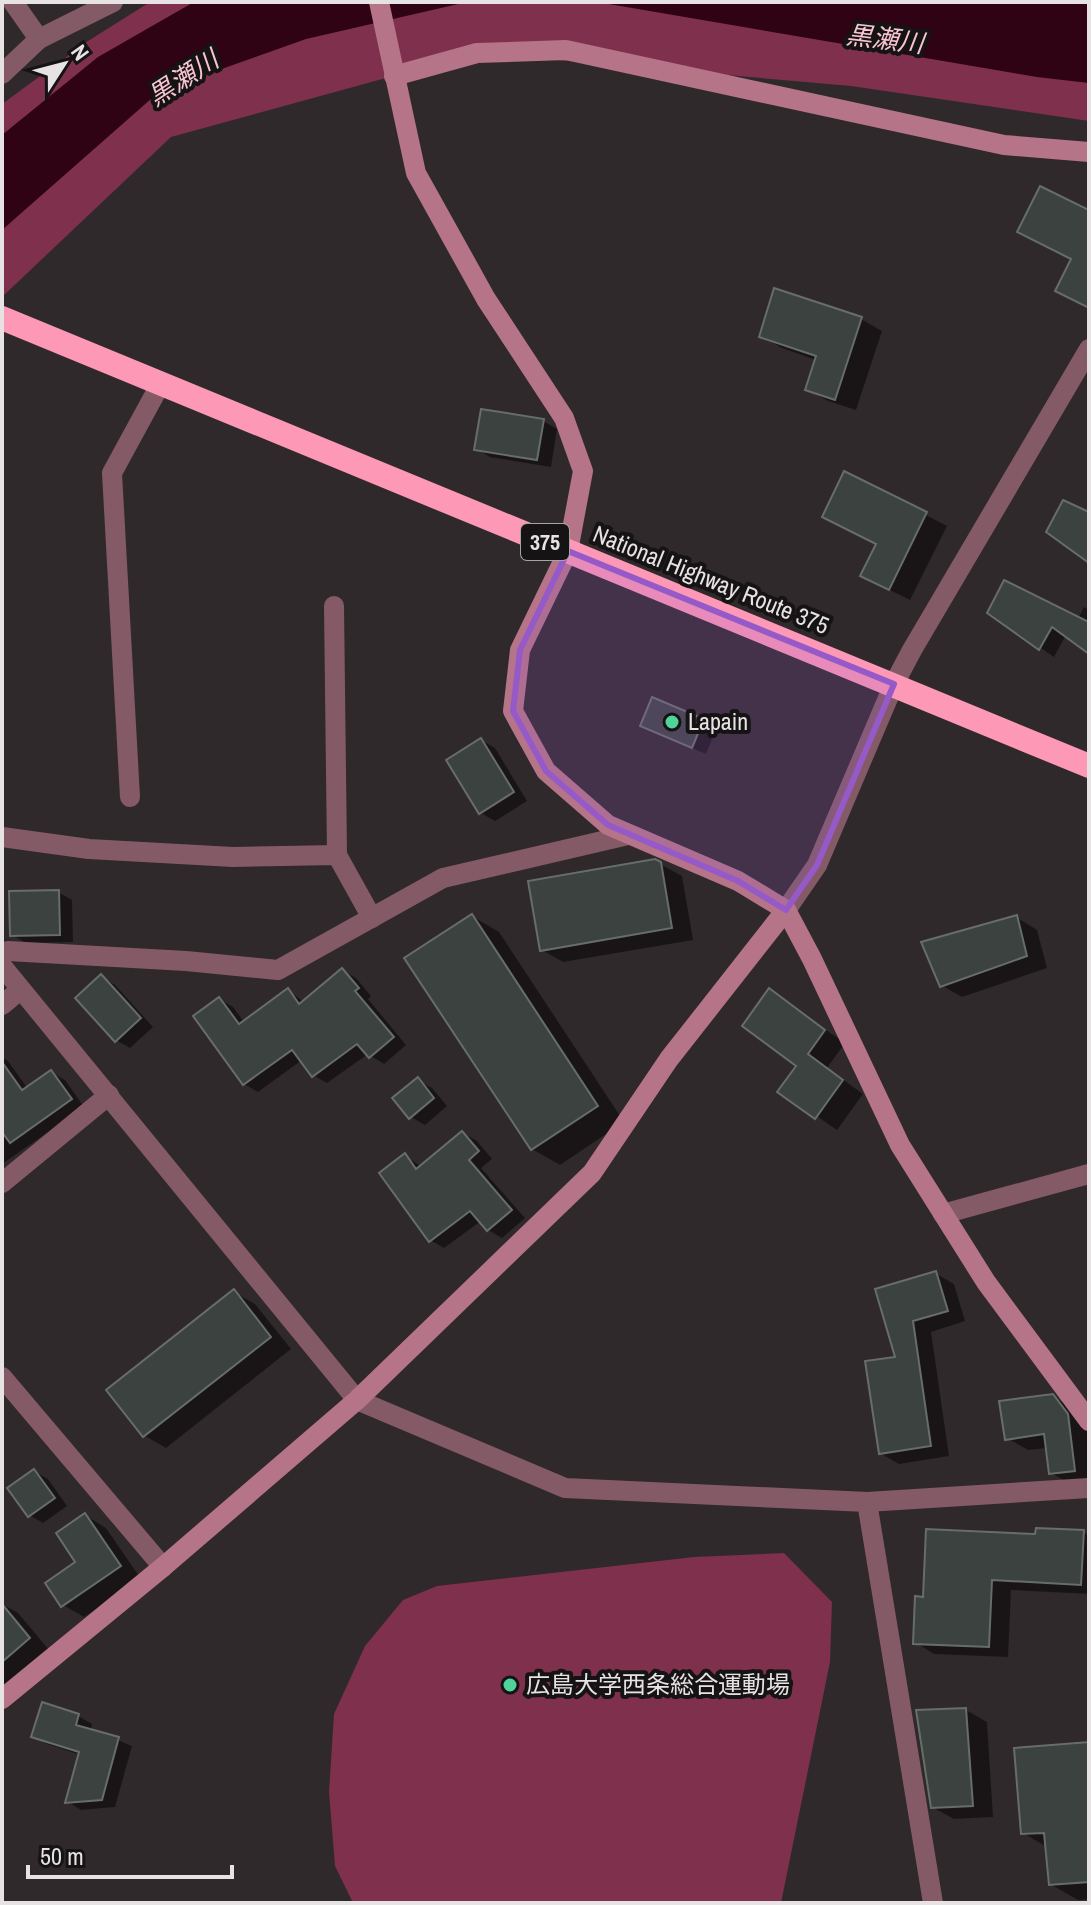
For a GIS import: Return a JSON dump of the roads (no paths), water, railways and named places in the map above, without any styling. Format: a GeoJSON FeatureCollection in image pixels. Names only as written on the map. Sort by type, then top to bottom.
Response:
{"type":"FeatureCollection","features":[{"type":"Feature","properties":{"kind":"highway","name":"National Highway Route 375"},"geometry":{"type":"LineString","coordinates":[[2,318],[1089,766]]}},
{"type":"Feature","properties":{"kind":"street"},"geometry":{"type":"LineString","coordinates":[[13,2],[39,39]]}},
{"type":"Feature","properties":{"kind":"street"},"geometry":{"type":"LineString","coordinates":[[379,2],[416,173],[486,299],[564,418],[583,471],[568,551],[520,650],[513,711],[546,771],[608,825],[738,881],[786,910],[900,1145],[986,1282],[1089,1421]]}},
{"type":"Feature","properties":{"kind":"street"},"geometry":{"type":"LineString","coordinates":[[2,74],[39,39],[109,3]]}},
{"type":"Feature","properties":{"kind":"street"},"geometry":{"type":"LineString","coordinates":[[394,76],[477,53],[566,50],[1004,145],[1089,152]]}},
{"type":"Feature","properties":{"kind":"street"},"geometry":{"type":"LineString","coordinates":[[2,1699],[163,1567],[357,1400],[592,1173],[669,1059],[786,910],[817,865],[894,684],[1089,349]]}},
{"type":"Feature","properties":{"kind":"street"},"geometry":{"type":"LineString","coordinates":[[130,797],[112,473],[161,383]]}},
{"type":"Feature","properties":{"kind":"street"},"geometry":{"type":"LineString","coordinates":[[334,606],[337,855],[372,918]]}},
{"type":"Feature","properties":{"kind":"street"},"geometry":{"type":"LineString","coordinates":[[2,953],[172,960],[278,970],[443,878],[628,835]]}},
{"type":"Feature","properties":{"kind":"street"},"geometry":{"type":"LineString","coordinates":[[2,837],[89,849],[233,857],[337,855]]}},
{"type":"Feature","properties":{"kind":"street"},"geometry":{"type":"LineString","coordinates":[[2,966],[357,1400],[565,1488],[867,1502],[1089,1488]]}},
{"type":"Feature","properties":{"kind":"street"},"geometry":{"type":"LineString","coordinates":[[2,1005],[20,990]]}},
{"type":"Feature","properties":{"kind":"street"},"geometry":{"type":"LineString","coordinates":[[2,1183],[109,1095]]}},
{"type":"Feature","properties":{"kind":"street"},"geometry":{"type":"LineString","coordinates":[[943,1214],[1089,1174]]}},
{"type":"Feature","properties":{"kind":"street"},"geometry":{"type":"LineString","coordinates":[[2,1377],[163,1567]]}},
{"type":"Feature","properties":{"kind":"street"},"geometry":{"type":"LineString","coordinates":[[867,1502],[933,1903]]}},
{"type":"Feature","properties":{"kind":"water","name":"黒瀬川"},"geometry":{"type":"Polygon","coordinates":[[[194,2],[467,2],[306,39],[160,91],[2,230],[2,135],[98,57],[194,2]]]}},
{"type":"Feature","properties":{"kind":"water","name":"黒瀬川"},"geometry":{"type":"Polygon","coordinates":[[[597,2],[1089,2],[1089,83],[1037,77],[597,2]]]}},
{"type":"Feature","properties":{"kind":"place","name":"Lapain"},"geometry":{"type":"Point","coordinates":[672,722]}},
{"type":"Feature","properties":{"kind":"place","name":"広島大学西条総合運動場"},"geometry":{"type":"Point","coordinates":[510,1685]}}]}
